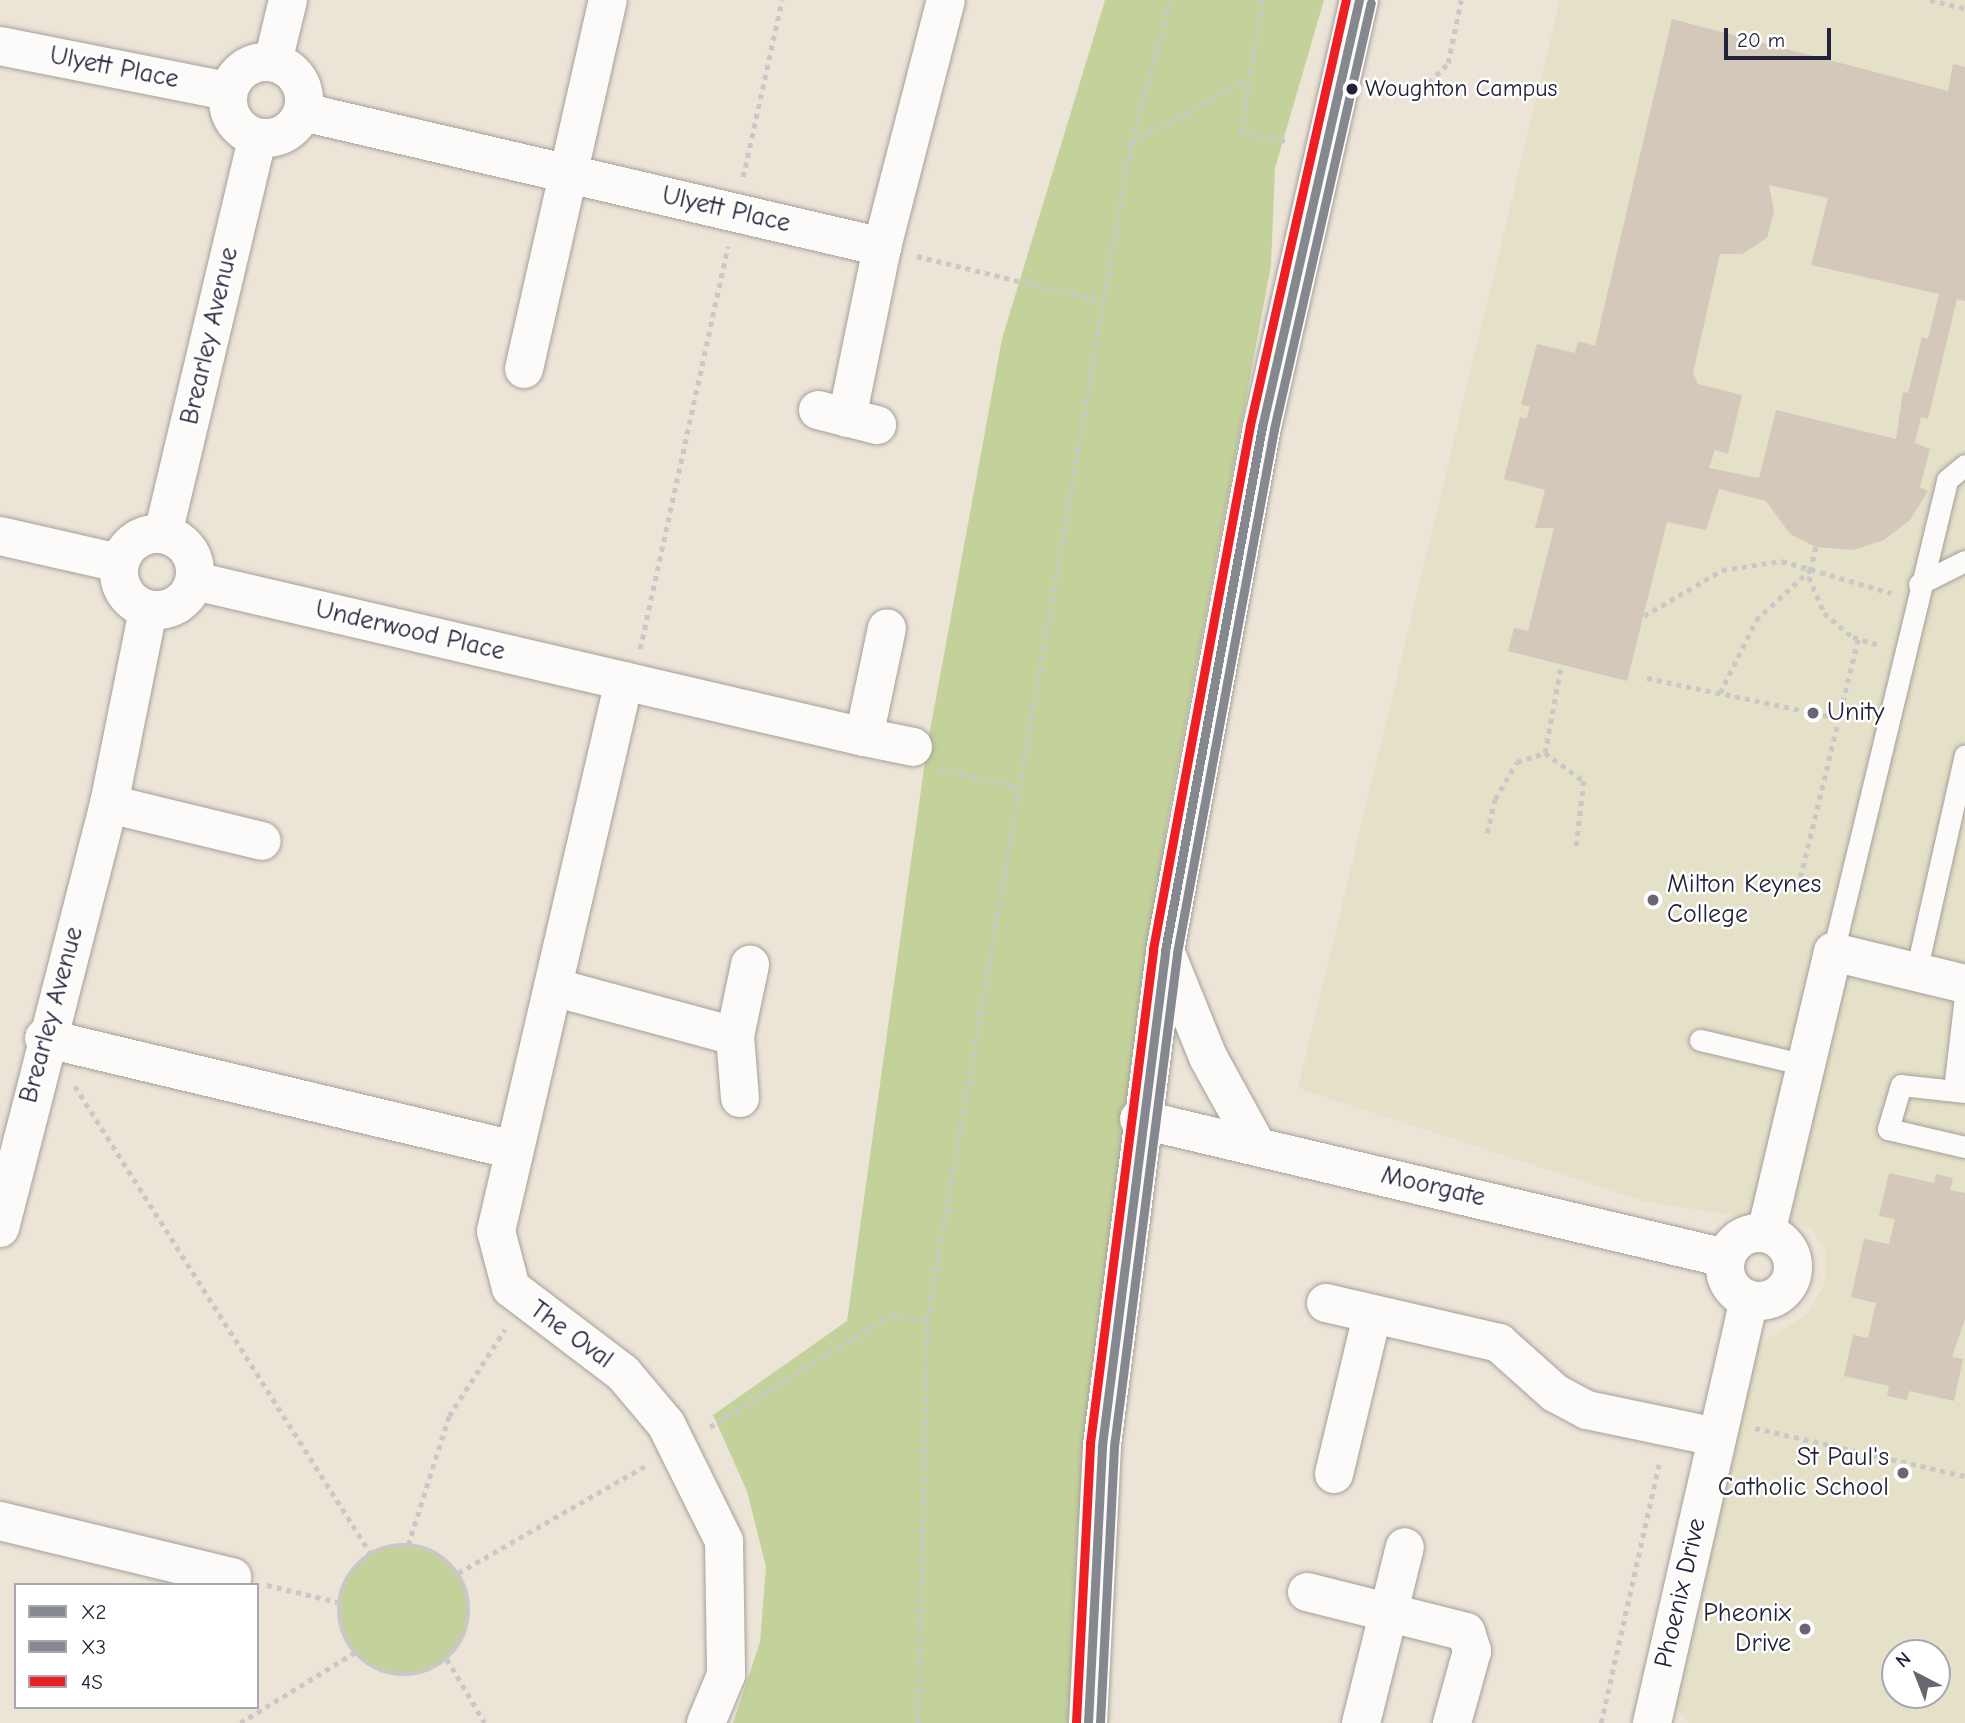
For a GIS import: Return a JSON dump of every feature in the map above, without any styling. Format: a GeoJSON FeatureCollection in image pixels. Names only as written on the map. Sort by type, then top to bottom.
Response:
{"type":"FeatureCollection","features":[{"type":"Feature","properties":{"kind":"street"},"geometry":{"type":"LineString","coordinates":[[273,62],[288,0]]}},
{"type":"Feature","properties":{"kind":"street"},"geometry":{"type":"LineString","coordinates":[[524,369],[608,0]]}},
{"type":"Feature","properties":{"kind":"street"},"geometry":{"type":"LineString","coordinates":[[848,417],[882,247],[946,0]]}},
{"type":"Feature","properties":{"kind":"street"},"geometry":{"type":"LineString","coordinates":[[1088,1723],[1102,1445],[1139,1119],[1165,951],[1320,150],[1359,0]]}},
{"type":"Feature","properties":{"kind":"street","name":"Ulyett Place"},"geometry":{"type":"LineString","coordinates":[[0,46],[229,91]]}},
{"type":"Feature","properties":{"kind":"street"},"geometry":{"type":"LineString","coordinates":[[273,62],[295,74],[303,112],[280,136],[257,138],[231,115],[229,91],[240,71],[273,62]]}},
{"type":"Feature","properties":{"kind":"street","name":"Ulyett Place"},"geometry":{"type":"LineString","coordinates":[[303,112],[882,247]]}},
{"type":"Feature","properties":{"kind":"street","name":"Brearley Avenue"},"geometry":{"type":"LineString","coordinates":[[163,534],[257,138]]}},
{"type":"Feature","properties":{"kind":"street"},"geometry":{"type":"LineString","coordinates":[[163,534],[189,550],[195,581],[177,605],[148,610],[122,590],[119,563],[135,540],[163,534]]}},
{"type":"Feature","properties":{"kind":"street"},"geometry":{"type":"LineString","coordinates":[[0,536],[119,563]]}},
{"type":"Feature","properties":{"kind":"street","name":"Underwood Place"},"geometry":{"type":"LineString","coordinates":[[195,581],[913,747]]}},
{"type":"Feature","properties":{"kind":"street","name":"Brearley Avenue"},"geometry":{"type":"LineString","coordinates":[[0,1228],[44,1038],[109,804],[148,610]]}},
{"type":"Feature","properties":{"kind":"street"},"geometry":{"type":"LineString","coordinates":[[864,737],[887,628]]}},
{"type":"Feature","properties":{"kind":"street"},"geometry":{"type":"LineString","coordinates":[[44,1038],[512,1149],[625,681]]}},
{"type":"Feature","properties":{"kind":"street"},"geometry":{"type":"LineString","coordinates":[[109,804],[262,841]]}},
{"type":"Feature","properties":{"kind":"street"},"geometry":{"type":"LineString","coordinates":[[1165,951],[1208,1057],[1256,1146]]}},
{"type":"Feature","properties":{"kind":"street"},"geometry":{"type":"LineString","coordinates":[[1766,1233],[1833,952],[1965,984]]}},
{"type":"Feature","properties":{"kind":"street"},"geometry":{"type":"LineString","coordinates":[[740,1098],[734,1036],[750,965]]}},
{"type":"Feature","properties":{"kind":"street"},"geometry":{"type":"LineString","coordinates":[[553,987],[734,1036]]}},
{"type":"Feature","properties":{"kind":"street","name":"Moorgate"},"geometry":{"type":"LineString","coordinates":[[1139,1119],[1725,1258]]}},
{"type":"Feature","properties":{"kind":"street","name":"The Oval"},"geometry":{"type":"LineString","coordinates":[[512,1149],[496,1231],[510,1288],[529,1307],[623,1373],[680,1446],[724,1541],[726,1675],[706,1723]]}},
{"type":"Feature","properties":{"kind":"street"},"geometry":{"type":"LineString","coordinates":[[1766,1233],[1782,1241],[1792,1275],[1783,1291],[1749,1300],[1734,1291],[1725,1258],[1748,1234],[1766,1233]]}},
{"type":"Feature","properties":{"kind":"street","name":"Phoenix Drive"},"geometry":{"type":"LineString","coordinates":[[1652,1723],[1749,1300]]}},
{"type":"Feature","properties":{"kind":"street"},"geometry":{"type":"LineString","coordinates":[[1326,1303],[1372,1316],[1499,1343],[1555,1393],[1587,1410],[1667,1429],[1718,1429]]}},
{"type":"Feature","properties":{"kind":"street"},"geometry":{"type":"LineString","coordinates":[[1334,1474],[1372,1316]]}},
{"type":"Feature","properties":{"kind":"street"},"geometry":{"type":"LineString","coordinates":[[0,1521],[232,1577]]}},
{"type":"Feature","properties":{"kind":"street"},"geometry":{"type":"LineString","coordinates":[[1367,1722],[1386,1611],[1405,1548]]}},
{"type":"Feature","properties":{"kind":"street"},"geometry":{"type":"LineString","coordinates":[[1307,1592],[1456,1626],[1473,1643],[1452,1723]]}},
{"type":"Feature","properties":{"kind":"lane"},"geometry":{"type":"LineString","coordinates":[[1833,952],[1917,591],[1947,480],[1965,465]]}},
{"type":"Feature","properties":{"kind":"lane"},"geometry":{"type":"LineString","coordinates":[[1917,591],[1965,561]]}},
{"type":"Feature","properties":{"kind":"lane"},"geometry":{"type":"LineString","coordinates":[[1916,972],[1965,755]]}},
{"type":"Feature","properties":{"kind":"lane"},"geometry":{"type":"LineString","coordinates":[[1965,996],[1960,1091],[1900,1085],[1888,1129],[1965,1147]]}},
{"type":"Feature","properties":{"kind":"lane"},"geometry":{"type":"LineString","coordinates":[[1700,1040],[1806,1065]]}},
{"type":"Feature","properties":{"kind":"path"},"geometry":{"type":"LineString","coordinates":[[625,681],[637,661],[782,0]]}},
{"type":"Feature","properties":{"kind":"path"},"geometry":{"type":"LineString","coordinates":[[918,1723],[927,1321],[1130,142],[1171,0]]}},
{"type":"Feature","properties":{"kind":"path"},"geometry":{"type":"LineString","coordinates":[[1264,0],[1241,131],[1320,150]]}},
{"type":"Feature","properties":{"kind":"path"},"geometry":{"type":"LineString","coordinates":[[1338,82],[1397,93],[1422,90],[1448,63],[1461,0]]}},
{"type":"Feature","properties":{"kind":"path"},"geometry":{"type":"LineString","coordinates":[[1930,0],[1965,8]]}},
{"type":"Feature","properties":{"kind":"path"},"geometry":{"type":"LineString","coordinates":[[1130,142],[1250,79]]}},
{"type":"Feature","properties":{"kind":"path"},"geometry":{"type":"LineString","coordinates":[[882,247],[1103,302]]}},
{"type":"Feature","properties":{"kind":"path"},"geometry":{"type":"LineString","coordinates":[[1720,693],[1756,620],[1810,569],[1816,547]]}},
{"type":"Feature","properties":{"kind":"path"},"geometry":{"type":"LineString","coordinates":[[1644,616],[1723,570],[1782,561],[1917,591]]}},
{"type":"Feature","properties":{"kind":"path"},"geometry":{"type":"LineString","coordinates":[[1810,569],[1824,613],[1858,639],[1904,650]]}},
{"type":"Feature","properties":{"kind":"path"},"geometry":{"type":"LineString","coordinates":[[1798,887],[1858,639]]}},
{"type":"Feature","properties":{"kind":"path"},"geometry":{"type":"LineString","coordinates":[[1545,753],[1561,665]]}},
{"type":"Feature","properties":{"kind":"path"},"geometry":{"type":"LineString","coordinates":[[1647,678],[1839,718]]}},
{"type":"Feature","properties":{"kind":"path"},"geometry":{"type":"LineString","coordinates":[[1487,833],[1495,799],[1517,762],[1545,753]]}},
{"type":"Feature","properties":{"kind":"path"},"geometry":{"type":"LineString","coordinates":[[1545,753],[1584,781],[1576,850]]}},
{"type":"Feature","properties":{"kind":"path"},"geometry":{"type":"LineString","coordinates":[[44,1038],[371,1554]]}},
{"type":"Feature","properties":{"kind":"path"},"geometry":{"type":"LineString","coordinates":[[408,1545],[449,1416],[480,1361],[529,1307]]}},
{"type":"Feature","properties":{"kind":"path"},"geometry":{"type":"LineString","coordinates":[[458,1573],[680,1446],[890,1316],[927,1321]]}},
{"type":"Feature","properties":{"kind":"path"},"geometry":{"type":"LineString","coordinates":[[1601,1723],[1667,1429]]}},
{"type":"Feature","properties":{"kind":"path"},"geometry":{"type":"LineString","coordinates":[[1718,1429],[1965,1476]]}},
{"type":"Feature","properties":{"kind":"path"},"geometry":{"type":"LineString","coordinates":[[408,1545],[436,1554],[458,1573],[470,1609],[460,1645],[447,1659],[430,1670],[400,1675],[370,1667],[354,1653],[343,1634],[338,1602],[349,1575],[371,1554],[408,1545]]}},
{"type":"Feature","properties":{"kind":"path"},"geometry":{"type":"LineString","coordinates":[[232,1577],[257,1583]]}},
{"type":"Feature","properties":{"kind":"path"},"geometry":{"type":"LineString","coordinates":[[259,1583],[338,1602]]}},
{"type":"Feature","properties":{"kind":"path"},"geometry":{"type":"LineString","coordinates":[[240,1723],[354,1653]]}},
{"type":"Feature","properties":{"kind":"path"},"geometry":{"type":"LineString","coordinates":[[447,1659],[485,1723]]}},
{"type":"Feature","properties":{"kind":"shaded area","name":"Milton Keynes College"},"geometry":{"type":"Polygon","coordinates":[[[1560,0],[1965,0],[1965,1723],[1688,1723],[1675,1707],[1759,1344],[1807,1314],[1826,1281],[1826,1252],[1811,1227],[1646,1202],[1298,1088],[1560,0]]]}},
{"type":"Feature","properties":{"kind":"green space"},"geometry":{"type":"Polygon","coordinates":[[[1105,0],[1324,0],[1275,168],[1271,265],[1167,823],[1102,1346],[1068,1723],[733,1723],[760,1642],[766,1567],[747,1491],[713,1415],[847,1321],[927,747],[1002,339],[1105,0]]]}},
{"type":"Feature","properties":{"kind":"green space"},"geometry":{"type":"Polygon","coordinates":[[[404,1545],[429,1550],[450,1564],[464,1585],[469,1610],[464,1635],[450,1656],[429,1670],[404,1675],[379,1670],[358,1656],[344,1635],[339,1610],[344,1585],[358,1564],[379,1550],[404,1545]]]}},
{"type":"Feature","properties":{"kind":"building"},"geometry":{"type":"Polygon","coordinates":[[[1672,19],[1948,91],[1953,64],[1965,67],[1965,301],[1957,299],[1928,419],[1921,417],[1915,443],[1930,449],[1920,487],[1928,491],[1910,520],[1884,540],[1853,550],[1816,547],[1790,534],[1766,501],[1719,489],[1706,530],[1667,522],[1627,681],[1508,651],[1514,628],[1528,631],[1554,528],[1535,528],[1545,490],[1504,479],[1520,417],[1526,419],[1530,407],[1521,404],[1537,344],[1575,353],[1578,341],[1595,346],[1672,19]],[[1769,185],[1774,211],[1767,238],[1742,254],[1720,254],[1693,373],[1698,384],[1742,395],[1728,454],[1715,450],[1709,468],[1759,478],[1776,410],[1896,439],[1903,392],[1908,393],[1922,337],[1928,339],[1939,294],[1811,265],[1828,198],[1769,185]]]}},
{"type":"Feature","properties":{"kind":"building"},"geometry":{"type":"Polygon","coordinates":[[[1889,1173],[1934,1183],[1936,1174],[1953,1178],[1950,1190],[1965,1193],[1965,1319],[1952,1357],[1963,1359],[1954,1401],[1909,1391],[1907,1400],[1887,1396],[1889,1386],[1844,1376],[1853,1335],[1868,1338],[1876,1303],[1851,1297],[1864,1239],[1889,1244],[1895,1219],[1879,1216],[1889,1173]]]}},
{"type":"Feature","properties":{"kind":"transit line","name":"4S"},"geometry":{"type":"LineString","coordinates":[[1076,1722],[1090,1443],[1153,949],[1250,425],[1346,0]]}},
{"type":"Feature","properties":{"kind":"transit line","name":"X2"},"geometry":{"type":"LineString","coordinates":[[1088,1723],[1102,1445],[1165,951],[1262,427],[1359,0]]}},
{"type":"Feature","properties":{"kind":"transit line","name":"X3"},"geometry":{"type":"LineString","coordinates":[[1100,1723],[1114,1446],[1177,953],[1274,429],[1371,3]]}},
{"type":"Feature","properties":{"kind":"place","name":"Woughton Campus"},"geometry":{"type":"Point","coordinates":[1352,89]}},
{"type":"Feature","properties":{"kind":"place","name":"Unity"},"geometry":{"type":"Point","coordinates":[1813,713]}},
{"type":"Feature","properties":{"kind":"place","name":"Milton Keynes College"},"geometry":{"type":"Point","coordinates":[1653,900]}},
{"type":"Feature","properties":{"kind":"place","name":"St Paul's Catholic School"},"geometry":{"type":"Point","coordinates":[1903,1473]}},
{"type":"Feature","properties":{"kind":"place","name":"Pheonix Drive"},"geometry":{"type":"Point","coordinates":[1805,1629]}}]}
